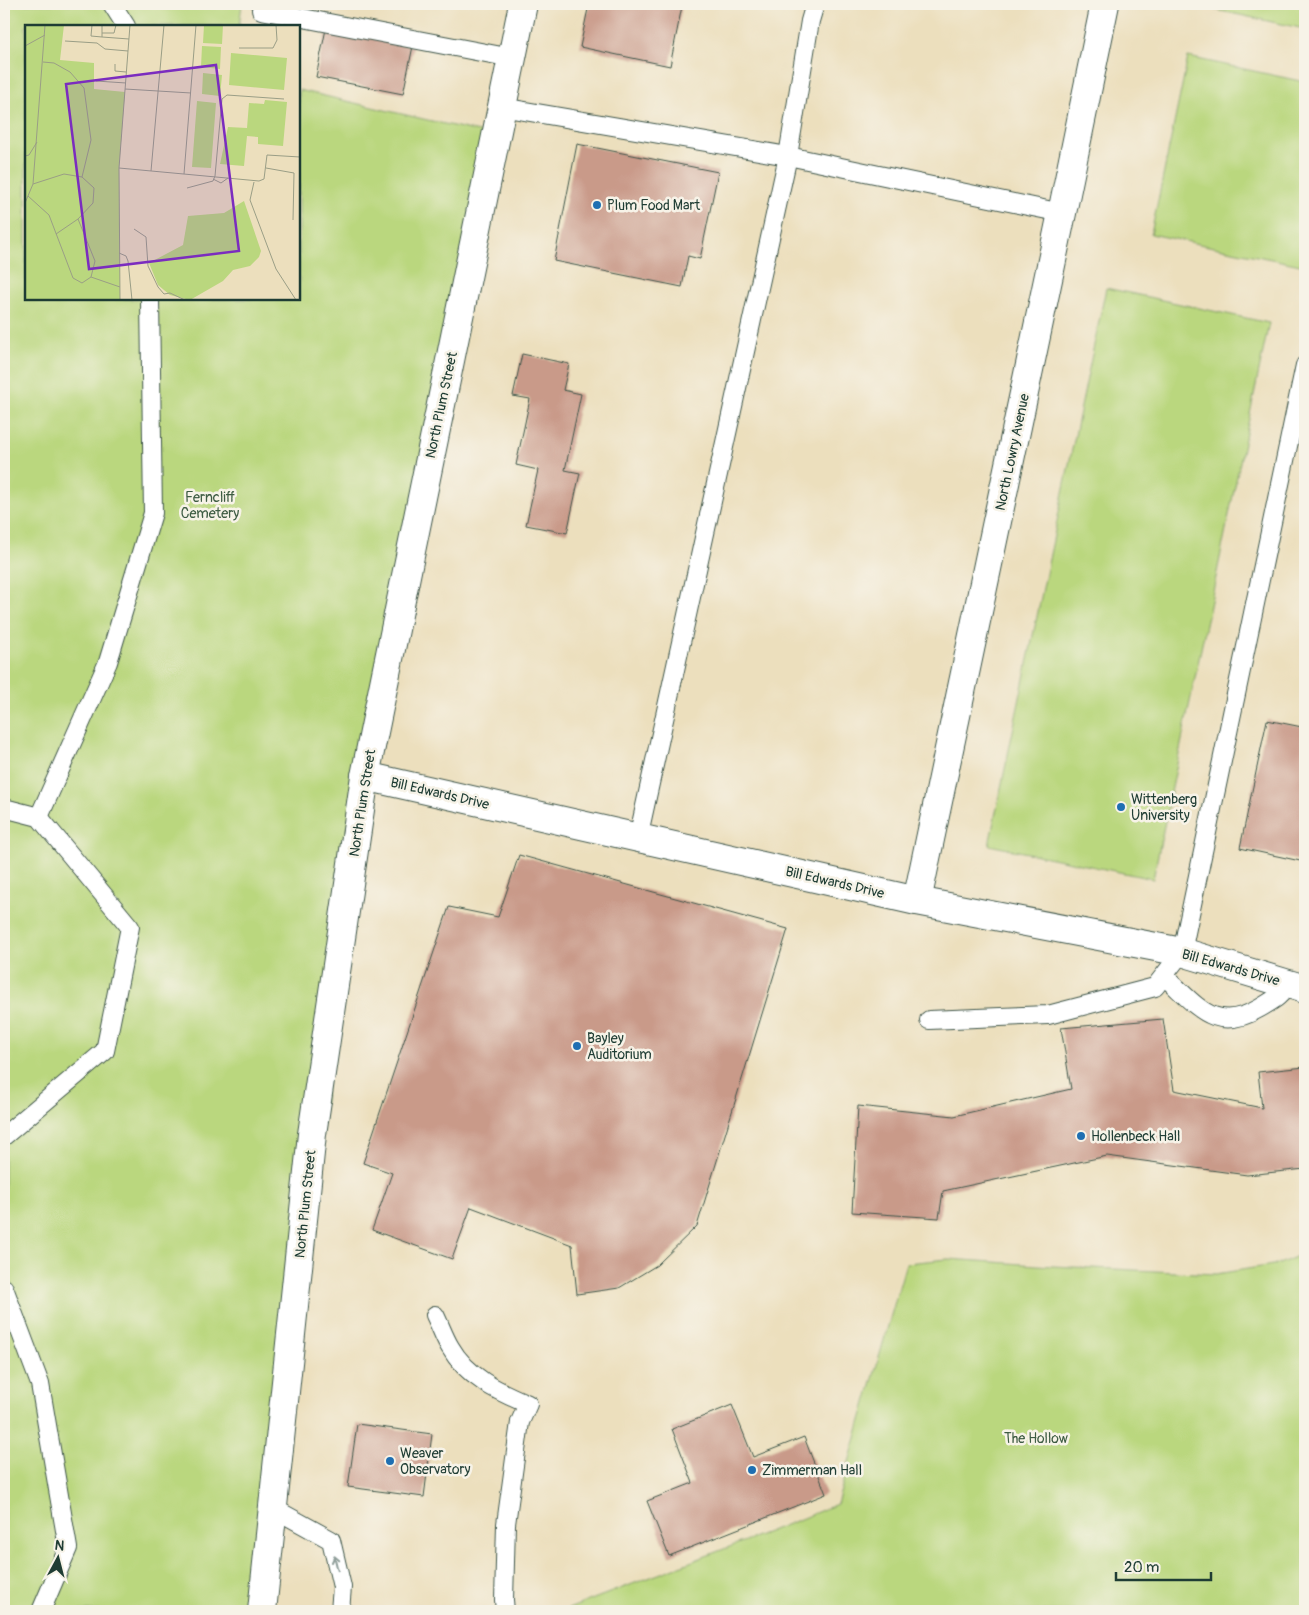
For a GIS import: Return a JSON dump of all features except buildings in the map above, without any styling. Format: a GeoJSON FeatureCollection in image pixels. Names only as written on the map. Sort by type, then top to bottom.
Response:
{"type":"FeatureCollection","features":[{"type":"Feature","properties":{"kind":"street","name":"North Plum Street"},"geometry":{"type":"LineString","coordinates":[[262,1611],[312,1134],[365,776],[523,4]]}},
{"type":"Feature","properties":{"kind":"street","name":"North Lowry Avenue"},"geometry":{"type":"LineString","coordinates":[[917,901],[1105,4]]}},
{"type":"Feature","properties":{"kind":"street","name":"Bill Edwards Drive"},"geometry":{"type":"LineString","coordinates":[[365,776],[917,901],[1182,952],[1297,986]]}},
{"type":"Feature","properties":{"kind":"lane"},"geometry":{"type":"LineString","coordinates":[[112,4],[125,25]]}},
{"type":"Feature","properties":{"kind":"lane"},"geometry":{"type":"LineString","coordinates":[[638,838],[788,156],[810,21],[815,4]]}},
{"type":"Feature","properties":{"kind":"lane"},"geometry":{"type":"LineString","coordinates":[[260,10],[512,58]]}},
{"type":"Feature","properties":{"kind":"lane"},"geometry":{"type":"LineString","coordinates":[[502,107],[788,156],[1062,214]]}},
{"type":"Feature","properties":{"kind":"lane"},"geometry":{"type":"LineString","coordinates":[[39,817],[108,662],[153,513],[150,300]]}},
{"type":"Feature","properties":{"kind":"lane"},"geometry":{"type":"LineString","coordinates":[[929,1020],[1048,1015],[1155,987],[1182,952],[1305,365]]}},
{"type":"Feature","properties":{"kind":"lane"},"geometry":{"type":"LineString","coordinates":[[4,808],[39,817],[130,927],[105,1051],[4,1136]]}},
{"type":"Feature","properties":{"kind":"lane"},"geometry":{"type":"LineString","coordinates":[[1164,976],[1204,1011],[1216,1018],[1227,1020],[1246,1016],[1297,986]]}},
{"type":"Feature","properties":{"kind":"lane"},"geometry":{"type":"LineString","coordinates":[[4,1288],[40,1384],[68,1548],[41,1611]]}},
{"type":"Feature","properties":{"kind":"lane"},"geometry":{"type":"LineString","coordinates":[[435,1315],[450,1348],[471,1373],[494,1389],[528,1404],[520,1422],[506,1524],[505,1611]]}},
{"type":"Feature","properties":{"kind":"lane"},"geometry":{"type":"LineString","coordinates":[[273,1508],[331,1540],[342,1587],[340,1611]]}},
{"type":"Feature","properties":{"kind":"green space","name":"Ferncliff Cemetery"},"geometry":{"type":"Polygon","coordinates":[[[4,4],[242,4],[239,25],[25,25],[25,300],[300,300],[300,90],[496,136],[365,776],[262,1611],[4,1611],[4,4]]]}},
{"type":"Feature","properties":{"kind":"green space"},"geometry":{"type":"Polygon","coordinates":[[[1188,4],[1305,4],[1305,29],[1188,4]]]}},
{"type":"Feature","properties":{"kind":"green space"},"geometry":{"type":"Polygon","coordinates":[[[1188,57],[1305,82],[1305,266],[1151,234],[1188,57]]]}},
{"type":"Feature","properties":{"kind":"green space"},"geometry":{"type":"Polygon","coordinates":[[[1106,288],[1269,323],[1153,879],[989,845],[1106,288]]]}},
{"type":"Feature","properties":{"kind":"green space","name":"The Hollow"},"geometry":{"type":"Polygon","coordinates":[[[1305,1253],[1305,1611],[563,1611],[837,1504],[906,1263],[948,1259],[1216,1274],[1279,1264],[1305,1253]]]}},
{"type":"Feature","properties":{"kind":"place","name":"Plum Food Mart"},"geometry":{"type":"Point","coordinates":[597,205]}},
{"type":"Feature","properties":{"kind":"place","name":"Wittenberg University"},"geometry":{"type":"Point","coordinates":[1121,807]}},
{"type":"Feature","properties":{"kind":"place","name":"Bayley Auditorium"},"geometry":{"type":"Point","coordinates":[577,1046]}},
{"type":"Feature","properties":{"kind":"place","name":"Hollenbeck Hall"},"geometry":{"type":"Point","coordinates":[1081,1136]}},
{"type":"Feature","properties":{"kind":"place","name":"Weaver Observatory"},"geometry":{"type":"Point","coordinates":[390,1461]}},
{"type":"Feature","properties":{"kind":"place","name":"Zimmerman Hall"},"geometry":{"type":"Point","coordinates":[752,1470]}}]}
